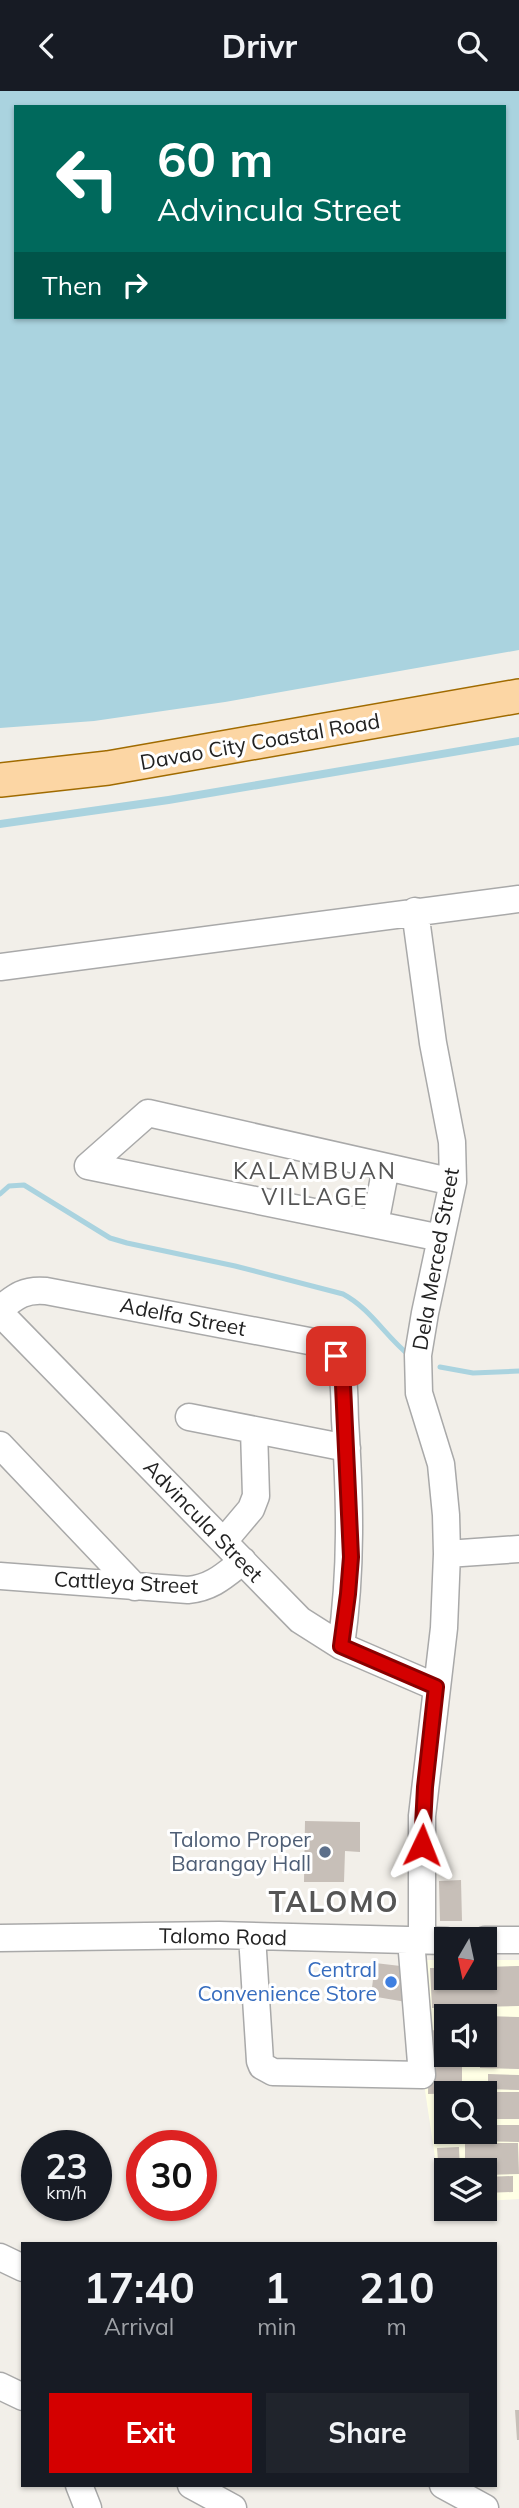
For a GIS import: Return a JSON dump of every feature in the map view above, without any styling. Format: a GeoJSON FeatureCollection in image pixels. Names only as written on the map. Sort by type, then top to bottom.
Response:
{"type":"FeatureCollection","features":[{"type":"Feature","properties":{"kind":"main road","name":"Davao City Coastal Road"},"geometry":{"type":"LineString","coordinates":[[0,779],[108,768],[519,697]]}},
{"type":"Feature","properties":{"kind":"street"},"geometry":{"type":"LineString","coordinates":[[0,967],[519,899]]}},
{"type":"Feature","properties":{"kind":"street","name":"Dela Merced Street"},"geometry":{"type":"LineString","coordinates":[[251,1936],[262,2066],[273,2072],[422,2074],[427,1940],[422,1816],[447,1590],[447,1554],[440,1464],[423,1411],[418,1374],[421,1333],[453,1182],[452,1142],[433,1043],[415,911]]}},
{"type":"Feature","properties":{"kind":"street"},"geometry":{"type":"LineString","coordinates":[[441,1238],[88,1166],[148,1113],[453,1182]]}},
{"type":"Feature","properties":{"kind":"street"},"geometry":{"type":"LineString","coordinates":[[375,1224],[386,1167]]}},
{"type":"Feature","properties":{"kind":"street","name":"Adelfa Street"},"geometry":{"type":"LineString","coordinates":[[0,1311],[17,1294],[46,1291],[314,1342],[336,1356],[343,1385],[347,1448]]}},
{"type":"Feature","properties":{"kind":"street","name":"Advincula Street"},"geometry":{"type":"LineString","coordinates":[[0,1311],[300,1620],[341,1646],[436,1687]]}},
{"type":"Feature","properties":{"kind":"street"},"geometry":{"type":"LineString","coordinates":[[189,1417],[347,1448],[351,1557],[341,1646]]}},
{"type":"Feature","properties":{"kind":"street"},"geometry":{"type":"LineString","coordinates":[[224,1541],[251,1509],[256,1496],[254,1430]]}},
{"type":"Feature","properties":{"kind":"street"},"geometry":{"type":"LineString","coordinates":[[0,1445],[135,1587]]}},
{"type":"Feature","properties":{"kind":"street"},"geometry":{"type":"LineString","coordinates":[[447,1554],[519,1549]]}},
{"type":"Feature","properties":{"kind":"street","name":"Cattleya Street"},"geometry":{"type":"LineString","coordinates":[[1,1575],[135,1587],[204,1589],[243,1561]]}},
{"type":"Feature","properties":{"kind":"street","name":"Talomo Road"},"geometry":{"type":"LineString","coordinates":[[0,1938],[130,1935],[427,1940]]}},
{"type":"Feature","properties":{"kind":"street"},"geometry":{"type":"LineString","coordinates":[[497,1940],[519,1940]]}},
{"type":"Feature","properties":{"kind":"street"},"geometry":{"type":"LineString","coordinates":[[0,2257],[21,2267]]}},
{"type":"Feature","properties":{"kind":"street"},"geometry":{"type":"LineString","coordinates":[[0,2385],[21,2395]]}},
{"type":"Feature","properties":{"kind":"street"},"geometry":{"type":"LineString","coordinates":[[80,2487],[88,2508]]}},
{"type":"Feature","properties":{"kind":"street"},"geometry":{"type":"LineString","coordinates":[[195,2487],[233,2508]]}},
{"type":"Feature","properties":{"kind":"street"},"geometry":{"type":"LineString","coordinates":[[447,2487],[485,2508]]}},
{"type":"Feature","properties":{"kind":"street"},"geometry":{"type":"LineString","coordinates":[[493,2487],[495,2508]]}},
{"type":"Feature","properties":{"kind":"shaded area"},"geometry":{"type":"Polygon","coordinates":[[[418,1960],[434,1960],[434,1990],[497,1990],[497,1960],[519,1960],[519,2199],[497,2200],[497,2158],[435,2158],[423,2077],[418,1960]]]}},
{"type":"Feature","properties":{"kind":"water"},"geometry":{"type":"Polygon","coordinates":[[[0,91],[519,91],[519,650],[225,702],[94,721],[0,728],[0,91]]]}},
{"type":"Feature","properties":{"kind":"water"},"geometry":{"type":"Polygon","coordinates":[[[519,737],[519,745],[169,804],[0,828],[0,820],[168,796],[519,737]]]}},
{"type":"Feature","properties":{"kind":"building","name":"Talomo Proper Barangay Hall"},"geometry":{"type":"Polygon","coordinates":[[[305,1821],[360,1822],[360,1852],[345,1851],[344,1882],[304,1882],[305,1821]]]}},
{"type":"Feature","properties":{"kind":"building"},"geometry":{"type":"Polygon","coordinates":[[[461,1880],[462,1921],[440,1921],[439,1881],[461,1880]]]}},
{"type":"Feature","properties":{"kind":"building","name":"Central Convenience Store"},"geometry":{"type":"Polygon","coordinates":[[[375,1963],[409,1967],[412,2003],[371,1996],[375,1963]]]}},
{"type":"Feature","properties":{"kind":"building"},"geometry":{"type":"Polygon","coordinates":[[[519,1966],[519,2006],[434,2004],[432,2008],[430,1968],[434,1968],[434,1990],[497,1990],[497,1967],[519,1966]]]}},
{"type":"Feature","properties":{"kind":"building"},"geometry":{"type":"Polygon","coordinates":[[[497,2016],[519,2017],[519,2069],[480,2068],[497,2067],[497,2016]]]}},
{"type":"Feature","properties":{"kind":"building"},"geometry":{"type":"Polygon","coordinates":[[[429,2030],[434,2030],[434,2067],[462,2067],[462,2081],[434,2081],[434,2094],[428,2094],[429,2030]]]}},
{"type":"Feature","properties":{"kind":"building"},"geometry":{"type":"Polygon","coordinates":[[[488,2074],[519,2075],[519,2090],[497,2089],[497,2081],[488,2081],[488,2074]]]}},
{"type":"Feature","properties":{"kind":"building"},"geometry":{"type":"Polygon","coordinates":[[[497,2092],[519,2092],[519,2119],[497,2119],[497,2092]]]}},
{"type":"Feature","properties":{"kind":"building"},"geometry":{"type":"Polygon","coordinates":[[[497,2125],[519,2125],[519,2142],[497,2142],[497,2125]]]}},
{"type":"Feature","properties":{"kind":"building"},"geometry":{"type":"Polygon","coordinates":[[[518,2143],[519,2174],[497,2175],[497,2158],[465,2158],[465,2144],[518,2143]]]}},
{"type":"Feature","properties":{"kind":"building"},"geometry":{"type":"Polygon","coordinates":[[[459,2147],[459,2158],[438,2158],[437,2148],[459,2147]]]}},
{"type":"Feature","properties":{"kind":"building"},"geometry":{"type":"Polygon","coordinates":[[[513,2176],[513,2192],[497,2193],[497,2177],[513,2176]]]}},
{"type":"Feature","properties":{"kind":"building"},"geometry":{"type":"Polygon","coordinates":[[[515,2410],[519,2410],[519,2440],[517,2440],[515,2410]]]}},
{"type":"Feature","properties":{"kind":"waterway"},"geometry":{"type":"LineString","coordinates":[[0,1194],[9,1186],[24,1185],[110,1238],[343,1294],[362,1307],[410,1356]]}},
{"type":"Feature","properties":{"kind":"waterway"},"geometry":{"type":"LineString","coordinates":[[440,1367],[473,1373],[519,1371]]}},
{"type":"Feature","properties":{"kind":"place","name":"Talomo Proper Barangay Hall"},"geometry":{"type":"Point","coordinates":[325,1852]}},
{"type":"Feature","properties":{"kind":"place","name":"Central Convenience Store"},"geometry":{"type":"Point","coordinates":[391,1982]}},
{"type":"Feature","properties":{"kind":"district","name":"KALAMBUAN VILLAGE"},"geometry":{"type":"Point","coordinates":[315,1184]}},
{"type":"Feature","properties":{"kind":"district","name":"TALOMO"},"geometry":{"type":"Point","coordinates":[334,1902]}},
{"type":"Feature","properties":{"kind":"route"},"geometry":{"type":"LineString","coordinates":[[336,1356],[343,1385],[351,1557],[341,1646],[436,1687],[422,1816],[422,1845]]}}]}
